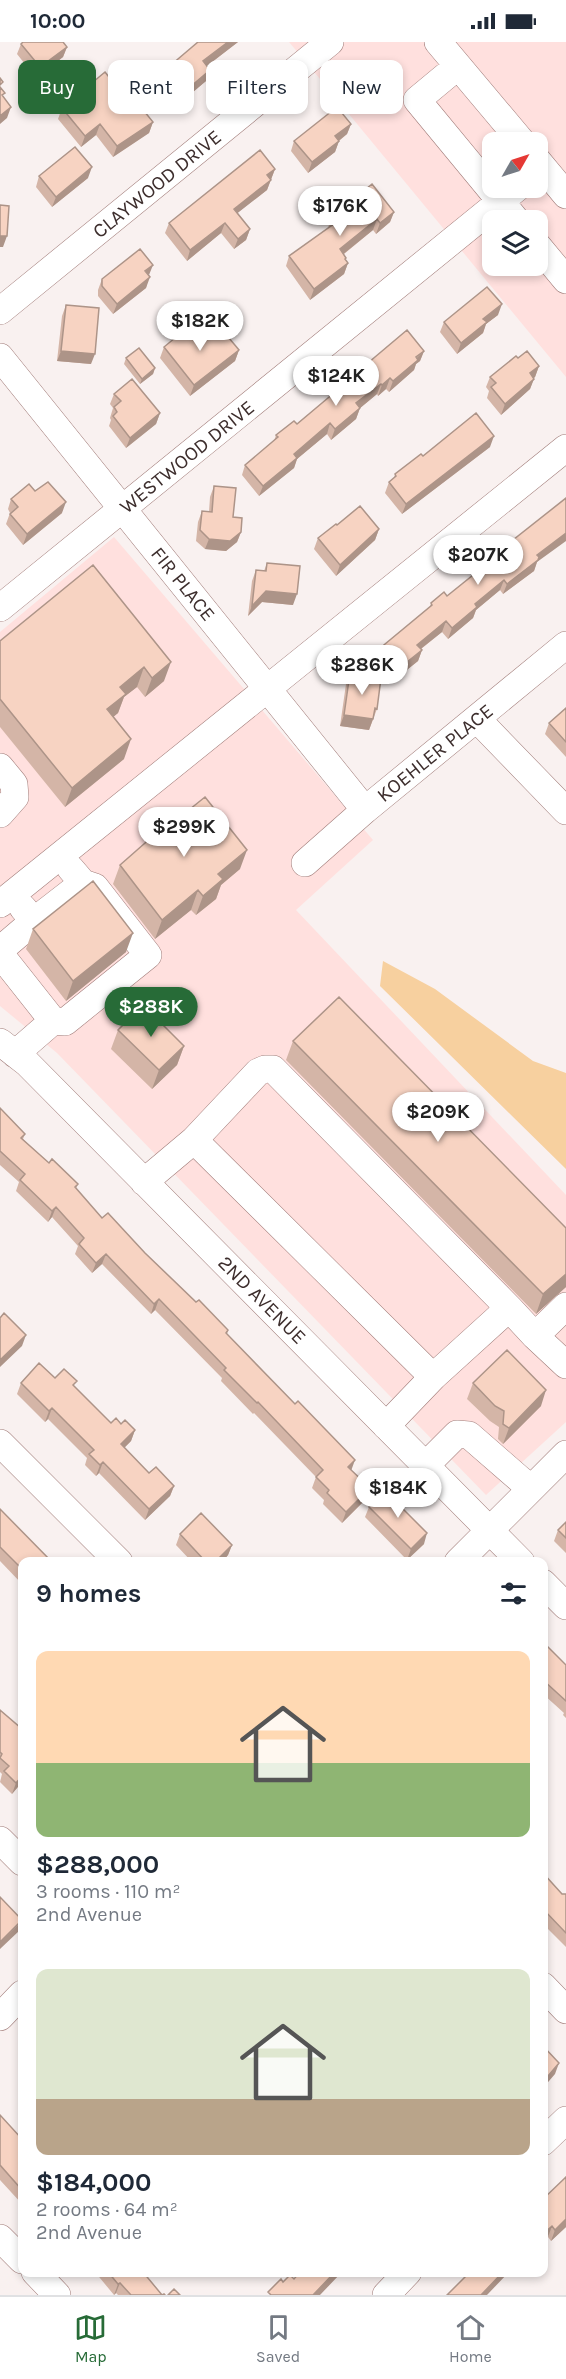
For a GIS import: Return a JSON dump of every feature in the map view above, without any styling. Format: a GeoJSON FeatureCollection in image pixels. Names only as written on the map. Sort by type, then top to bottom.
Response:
{"type":"FeatureCollection","features":[{"type":"Feature","properties":{"kind":"street"},"geometry":{"type":"LineString","coordinates":[[438,42],[514,132]]}},
{"type":"Feature","properties":{"kind":"street","name":"CLAYWOOD DRIVE"},"geometry":{"type":"LineString","coordinates":[[0,311],[322,50]]}},
{"type":"Feature","properties":{"kind":"street"},"geometry":{"type":"LineString","coordinates":[[458,66],[417,100],[511,203]]}},
{"type":"Feature","properties":{"kind":"street"},"geometry":{"type":"LineString","coordinates":[[548,176],[566,195]]}},
{"type":"Feature","properties":{"kind":"street","name":"WESTWOOD DRIVE"},"geometry":{"type":"LineString","coordinates":[[0,608],[458,237],[511,203]]}},
{"type":"Feature","properties":{"kind":"street"},"geometry":{"type":"LineString","coordinates":[[548,258],[566,280]]}},
{"type":"Feature","properties":{"kind":"street","name":"FIR PLACE"},"geometry":{"type":"LineString","coordinates":[[0,357],[365,810]]}},
{"type":"Feature","properties":{"kind":"street"},"geometry":{"type":"LineString","coordinates":[[34,921],[6,899],[566,448]]}},
{"type":"Feature","properties":{"kind":"street","name":"KOEHLER PLACE"},"geometry":{"type":"LineString","coordinates":[[305,863],[365,810],[566,645]]}},
{"type":"Feature","properties":{"kind":"street"},"geometry":{"type":"LineString","coordinates":[[477,718],[566,811]]}},
{"type":"Feature","properties":{"kind":"street"},"geometry":{"type":"LineString","coordinates":[[0,768],[14,784],[15,797],[0,814]]}},
{"type":"Feature","properties":{"kind":"street"},"geometry":{"type":"LineString","coordinates":[[8,1048],[53,1021],[65,1022],[148,954],[95,887],[83,883],[60,855]]}},
{"type":"Feature","properties":{"kind":"street"},"geometry":{"type":"LineString","coordinates":[[53,1021],[0,952],[34,921],[83,883]]}},
{"type":"Feature","properties":{"kind":"street","name":"2ND AVENUE"},"geometry":{"type":"LineString","coordinates":[[8,1048],[516,1557]]}},
{"type":"Feature","properties":{"kind":"street"},"geometry":{"type":"LineString","coordinates":[[144,1182],[194,1140],[258,1072],[265,1069],[273,1070],[566,1365]]}},
{"type":"Feature","properties":{"kind":"street"},"geometry":{"type":"LineString","coordinates":[[194,1140],[433,1377]]}},
{"type":"Feature","properties":{"kind":"street"},"geometry":{"type":"LineString","coordinates":[[535,1336],[566,1306]]}},
{"type":"Feature","properties":{"kind":"street"},"geometry":{"type":"LineString","coordinates":[[386,1426],[433,1377],[509,1308]]}},
{"type":"Feature","properties":{"kind":"street"},"geometry":{"type":"LineString","coordinates":[[426,1465],[457,1434],[462,1433],[469,1435],[531,1489]]}},
{"type":"Feature","properties":{"kind":"street"},"geometry":{"type":"LineString","coordinates":[[0,1443],[114,1557]]}},
{"type":"Feature","properties":{"kind":"street"},"geometry":{"type":"LineString","coordinates":[[463,1557],[566,1454]]}},
{"type":"Feature","properties":{"kind":"street"},"geometry":{"type":"LineString","coordinates":[[548,1588],[566,1606]]}},
{"type":"Feature","properties":{"kind":"street"},"geometry":{"type":"LineString","coordinates":[[0,1840],[18,1859]]}},
{"type":"Feature","properties":{"kind":"street"},"geometry":{"type":"LineString","coordinates":[[548,1991],[566,2010]]}},
{"type":"Feature","properties":{"kind":"street"},"geometry":{"type":"LineString","coordinates":[[0,2017],[18,1998]]}},
{"type":"Feature","properties":{"kind":"street"},"geometry":{"type":"LineString","coordinates":[[548,2137],[566,2120]]}},
{"type":"Feature","properties":{"kind":"street"},"geometry":{"type":"LineString","coordinates":[[0,2238],[18,2256]]}},
{"type":"Feature","properties":{"kind":"street"},"geometry":{"type":"LineString","coordinates":[[40,2277],[57,2295]]}},
{"type":"Feature","properties":{"kind":"street"},"geometry":{"type":"LineString","coordinates":[[386,2295],[403,2277]]}},
{"type":"Feature","properties":{"kind":"shaded area"},"geometry":{"type":"Polygon","coordinates":[[[289,42],[566,42],[566,377],[482,276],[548,276],[548,210],[482,210],[482,275],[349,114],[403,114],[403,60],[320,60],[320,79],[308,65],[308,60],[304,60],[289,42]]]}},
{"type":"Feature","properties":{"kind":"shaded area"},"geometry":{"type":"Polygon","coordinates":[[[114,537],[373,840],[296,910],[566,1195],[566,1422],[486,1495],[57,1053],[0,1006],[0,632],[114,537]]]}},
{"type":"Feature","properties":{"kind":"shaded area"},"geometry":{"type":"Polygon","coordinates":[[[383,961],[435,989],[533,1061],[566,1073],[566,1169],[380,986],[383,961]]]}},
{"type":"Feature","properties":{"kind":"building"},"geometry":{"type":"Polygon","coordinates":[[[23,42],[63,42],[67,47],[49,60],[34,60],[21,44],[23,42]]]}},
{"type":"Feature","properties":{"kind":"building"},"geometry":{"type":"Polygon","coordinates":[[[198,42],[228,42],[203,61],[206,65],[206,73],[194,84],[194,60],[177,60],[198,42]]]}},
{"type":"Feature","properties":{"kind":"building"},"geometry":{"type":"Polygon","coordinates":[[[105,72],[108,76],[108,114],[146,114],[153,122],[117,146],[100,124],[85,136],[67,114],[96,114],[96,80],[105,72]]]}},
{"type":"Feature","properties":{"kind":"building"},"geometry":{"type":"Polygon","coordinates":[[[0,87],[5,93],[2,95],[11,107],[0,116],[0,87]]]}},
{"type":"Feature","properties":{"kind":"building"},"geometry":{"type":"Polygon","coordinates":[[[328,114],[343,114],[351,124],[335,136],[339,141],[312,162],[294,141],[328,114]]]}},
{"type":"Feature","properties":{"kind":"building"},"geometry":{"type":"Polygon","coordinates":[[[75,147],[92,167],[56,197],[39,176],[75,147]]]}},
{"type":"Feature","properties":{"kind":"building"},"geometry":{"type":"Polygon","coordinates":[[[260,150],[275,169],[267,175],[271,180],[234,209],[250,229],[238,239],[225,223],[190,250],[169,223],[260,150]]]}},
{"type":"Feature","properties":{"kind":"building"},"geometry":{"type":"Polygon","coordinates":[[[372,184],[394,212],[380,223],[377,219],[340,249],[348,263],[314,289],[289,256],[335,223],[331,218],[372,184]]]}},
{"type":"Feature","properties":{"kind":"building"},"geometry":{"type":"Polygon","coordinates":[[[0,205],[9,206],[7,236],[0,236],[0,205]]]}},
{"type":"Feature","properties":{"kind":"building"},"geometry":{"type":"Polygon","coordinates":[[[140,249],[153,265],[145,271],[150,277],[117,304],[102,286],[102,279],[140,249]]]}},
{"type":"Feature","properties":{"kind":"building"},"geometry":{"type":"Polygon","coordinates":[[[487,287],[502,304],[483,319],[487,322],[461,343],[444,322],[487,287]]]}},
{"type":"Feature","properties":{"kind":"building"},"geometry":{"type":"Polygon","coordinates":[[[66,305],[99,308],[95,354],[61,351],[66,305]]]}},
{"type":"Feature","properties":{"kind":"building"},"geometry":{"type":"Polygon","coordinates":[[[208,326],[218,337],[224,332],[239,350],[194,385],[164,347],[187,328],[194,337],[208,326]]]}},
{"type":"Feature","properties":{"kind":"building"},"geometry":{"type":"Polygon","coordinates":[[[407,330],[424,351],[416,357],[418,360],[393,381],[390,378],[356,403],[360,408],[335,429],[330,423],[294,454],[297,458],[263,486],[245,465],[278,437],[276,435],[294,421],[297,424],[341,387],[338,384],[354,371],[356,373],[407,330]]]}},
{"type":"Feature","properties":{"kind":"building"},"geometry":{"type":"Polygon","coordinates":[[[139,348],[155,368],[142,379],[126,358],[139,348]]]}},
{"type":"Feature","properties":{"kind":"building"},"geometry":{"type":"Polygon","coordinates":[[[527,351],[539,366],[530,373],[534,379],[505,404],[491,387],[496,383],[490,377],[516,356],[518,358],[527,351]]]}},
{"type":"Feature","properties":{"kind":"building"},"geometry":{"type":"Polygon","coordinates":[[[132,379],[160,413],[130,438],[113,416],[117,412],[114,407],[121,401],[114,394],[132,379]]]}},
{"type":"Feature","properties":{"kind":"building"},"geometry":{"type":"Polygon","coordinates":[[[476,413],[494,436],[406,504],[389,482],[396,476],[395,474],[421,454],[423,456],[476,413]]]}},
{"type":"Feature","properties":{"kind":"building"},"geometry":{"type":"Polygon","coordinates":[[[48,482],[66,502],[27,534],[10,514],[18,507],[11,499],[29,484],[35,491],[48,482]]]}},
{"type":"Feature","properties":{"kind":"building"},"geometry":{"type":"Polygon","coordinates":[[[214,486],[236,488],[233,517],[242,518],[241,532],[230,541],[209,539],[200,530],[202,511],[212,512],[214,486]]]}},
{"type":"Feature","properties":{"kind":"building"},"geometry":{"type":"Polygon","coordinates":[[[566,498],[566,533],[537,555],[538,560],[507,584],[504,580],[475,604],[477,607],[452,628],[446,621],[417,645],[422,650],[397,670],[379,649],[432,605],[431,603],[444,592],[447,596],[566,498]]]}},
{"type":"Feature","properties":{"kind":"building"},"geometry":{"type":"Polygon","coordinates":[[[360,506],[379,529],[340,565],[318,538],[360,506]]]}},
{"type":"Feature","properties":{"kind":"building"},"geometry":{"type":"Polygon","coordinates":[[[267,563],[300,566],[297,594],[266,591],[252,606],[256,570],[266,571],[267,563]]]}},
{"type":"Feature","properties":{"kind":"building"},"geometry":{"type":"Polygon","coordinates":[[[93,565],[171,662],[152,678],[144,667],[120,687],[126,694],[107,709],[131,739],[72,788],[0,699],[0,641],[93,565]]]}},
{"type":"Feature","properties":{"kind":"building"},"geometry":{"type":"Polygon","coordinates":[[[350,673],[381,678],[377,709],[375,708],[373,719],[344,715],[350,673]]]}},
{"type":"Feature","properties":{"kind":"building"},"geometry":{"type":"Polygon","coordinates":[[[566,708],[566,742],[549,723],[566,708]]]}},
{"type":"Feature","properties":{"kind":"building"},"geometry":{"type":"Polygon","coordinates":[[[205,797],[247,850],[218,874],[223,879],[203,896],[198,890],[162,920],[120,865],[177,815],[179,818],[205,797]]]}},
{"type":"Feature","properties":{"kind":"building"},"geometry":{"type":"Polygon","coordinates":[[[93,881],[133,933],[73,981],[33,929],[93,881]]]}},
{"type":"Feature","properties":{"kind":"building"},"geometry":{"type":"Polygon","coordinates":[[[339,997],[566,1228],[566,1274],[543,1294],[293,1041],[339,997]]]}},
{"type":"Feature","properties":{"kind":"building"},"geometry":{"type":"Polygon","coordinates":[[[143,1005],[184,1046],[159,1070],[118,1030],[143,1005]]]}},
{"type":"Feature","properties":{"kind":"building"},"geometry":{"type":"Polygon","coordinates":[[[0,1108],[25,1134],[21,1138],[49,1163],[52,1159],[78,1184],[75,1187],[102,1218],[108,1213],[145,1253],[196,1302],[199,1300],[228,1330],[226,1333],[295,1404],[298,1401],[355,1460],[348,1467],[370,1488],[346,1512],[327,1493],[329,1490],[316,1477],[323,1470],[224,1370],[226,1368],[159,1299],[154,1304],[106,1254],[96,1263],[79,1244],[84,1238],[56,1207],[52,1211],[20,1180],[25,1174],[0,1151],[0,1108]]]}},
{"type":"Feature","properties":{"kind":"building"},"geometry":{"type":"Polygon","coordinates":[[[4,1313],[26,1335],[0,1360],[0,1318],[4,1313]]]}},
{"type":"Feature","properties":{"kind":"building"},"geometry":{"type":"Polygon","coordinates":[[[507,1350],[546,1390],[509,1428],[503,1424],[504,1411],[495,1406],[473,1383],[507,1350]]]}},
{"type":"Feature","properties":{"kind":"building"},"geometry":{"type":"Polygon","coordinates":[[[39,1363],[55,1378],[64,1369],[77,1381],[73,1385],[111,1423],[116,1418],[121,1424],[125,1420],[135,1430],[121,1444],[149,1473],[156,1467],[174,1486],[149,1509],[103,1462],[100,1465],[89,1454],[94,1450],[52,1408],[49,1411],[21,1383],[39,1363]]]}},
{"type":"Feature","properties":{"kind":"building"},"geometry":{"type":"Polygon","coordinates":[[[388,1488],[402,1503],[400,1506],[427,1533],[411,1549],[369,1507],[388,1488]]]}},
{"type":"Feature","properties":{"kind":"building"},"geometry":{"type":"Polygon","coordinates":[[[0,1509],[47,1557],[18,1557],[18,1565],[0,1547],[0,1509]]]}},
{"type":"Feature","properties":{"kind":"building"},"geometry":{"type":"Polygon","coordinates":[[[201,1513],[232,1545],[220,1557],[201,1557],[180,1534],[201,1513]]]}},
{"type":"Feature","properties":{"kind":"building"},"geometry":{"type":"Polygon","coordinates":[[[566,1522],[566,1538],[558,1530],[566,1522]]]}},
{"type":"Feature","properties":{"kind":"building"},"geometry":{"type":"Polygon","coordinates":[[[548,1647],[566,1665],[566,1701],[548,1685],[548,1647]]]}},
{"type":"Feature","properties":{"kind":"building"},"geometry":{"type":"Polygon","coordinates":[[[0,1710],[18,1725],[18,1781],[16,1783],[4,1771],[9,1766],[0,1758],[2,1754],[0,1752],[0,1710]]]}},
{"type":"Feature","properties":{"kind":"building"},"geometry":{"type":"Polygon","coordinates":[[[548,1879],[562,1894],[566,1894],[566,1933],[548,1914],[548,1879]]]}},
{"type":"Feature","properties":{"kind":"building"},"geometry":{"type":"Polygon","coordinates":[[[0,1897],[18,1916],[18,1924],[0,1942],[0,1897]]]}},
{"type":"Feature","properties":{"kind":"building"},"geometry":{"type":"Polygon","coordinates":[[[548,2051],[559,2063],[548,2076],[548,2051]]]}},
{"type":"Feature","properties":{"kind":"building"},"geometry":{"type":"Polygon","coordinates":[[[0,2115],[18,2135],[18,2185],[0,2165],[0,2115]]]}},
{"type":"Feature","properties":{"kind":"building"},"geometry":{"type":"Polygon","coordinates":[[[566,2177],[566,2219],[555,2230],[552,2226],[548,2230],[548,2194],[566,2177]]]}},
{"type":"Feature","properties":{"kind":"building"},"geometry":{"type":"Polygon","coordinates":[[[112,2277],[147,2277],[162,2295],[131,2295],[120,2283],[118,2284],[112,2277]]]}},
{"type":"Feature","properties":{"kind":"building"},"geometry":{"type":"Polygon","coordinates":[[[288,2277],[294,2279],[296,2277],[330,2277],[313,2295],[271,2295],[268,2292],[281,2279],[283,2282],[288,2277]]]}},
{"type":"Feature","properties":{"kind":"building"},"geometry":{"type":"Polygon","coordinates":[[[465,2277],[498,2277],[481,2295],[447,2295],[465,2277]]]}},
{"type":"Feature","properties":{"kind":"building"},"geometry":{"type":"Polygon","coordinates":[[[174,2289],[180,2295],[168,2295],[174,2289]]]}}]}
